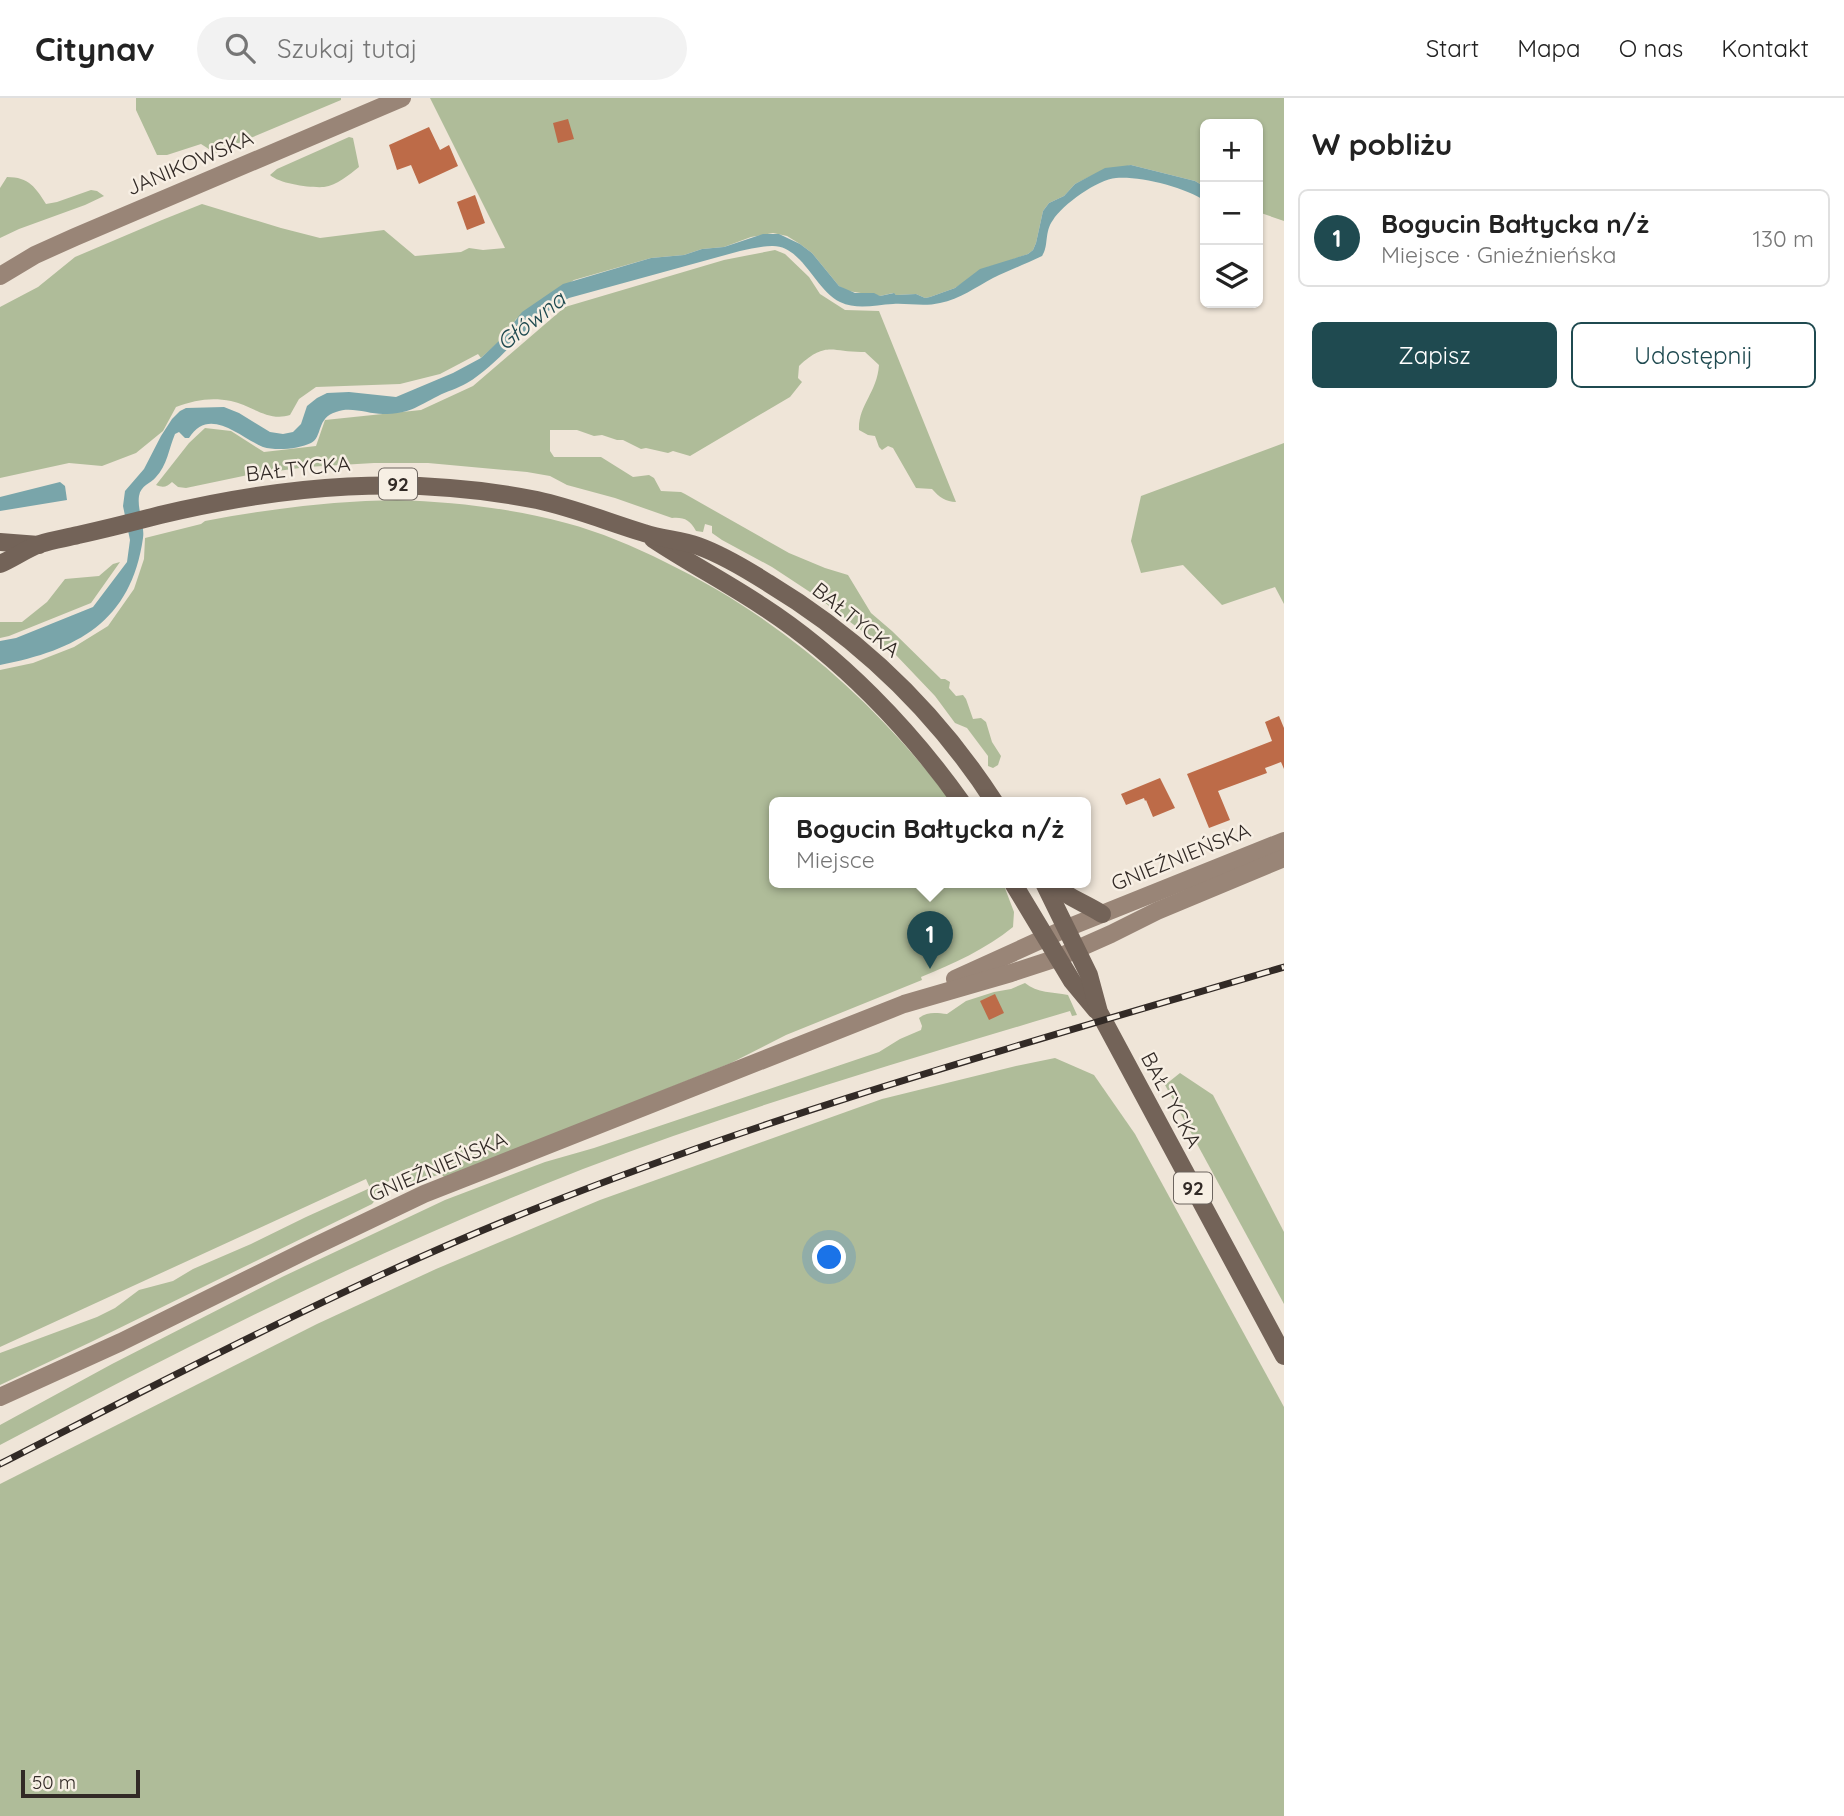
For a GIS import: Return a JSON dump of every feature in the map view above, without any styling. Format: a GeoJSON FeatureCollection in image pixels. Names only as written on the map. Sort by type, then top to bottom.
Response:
{"type":"FeatureCollection","features":[{"type":"Feature","properties":{"kind":"main road","name":"BAŁTYCKA"},"geometry":{"type":"LineString","coordinates":[[0,564],[39,545],[149,518],[278,492],[347,485],[409,484],[468,489],[539,501],[644,533],[698,546],[795,599],[880,666],[919,705],[969,765],[991,797]]}},
{"type":"Feature","properties":{"kind":"main road","name":"BAŁTYCKA"},"geometry":{"type":"LineString","coordinates":[[644,533],[687,562],[764,607],[845,671],[909,735],[957,797]]}},
{"type":"Feature","properties":{"kind":"main road","name":"BAŁTYCKA"},"geometry":{"type":"LineString","coordinates":[[0,542],[39,545]]}},
{"type":"Feature","properties":{"kind":"main road","name":"BAŁTYCKA"},"geometry":{"type":"LineString","coordinates":[[1016,888],[1072,981],[1099,1012],[1284,1356]]}},
{"type":"Feature","properties":{"kind":"main road","name":"BAŁTYCKA"},"geometry":{"type":"LineString","coordinates":[[1047,888],[1089,975],[1099,1012]]}},
{"type":"Feature","properties":{"kind":"main road"},"geometry":{"type":"LineString","coordinates":[[1058,888],[1102,914]]}},
{"type":"Feature","properties":{"kind":"street","name":"JANIKOWSKA"},"geometry":{"type":"LineString","coordinates":[[0,276],[52,247],[402,98]]}},
{"type":"Feature","properties":{"kind":"street","name":"GNIEŹNIEŃSKA"},"geometry":{"type":"LineString","coordinates":[[0,1397],[121,1342],[424,1195],[904,1004],[1045,937],[1284,841]]}},
{"type":"Feature","properties":{"kind":"street","name":"GNIEŹNIEŃSKA"},"geometry":{"type":"LineString","coordinates":[[904,1004],[1057,958],[1157,911],[1284,858]]}},
{"type":"Feature","properties":{"kind":"green space"},"geometry":{"type":"Polygon","coordinates":[[[136,98],[341,100],[215,153],[201,144],[167,155],[157,155],[136,110],[136,98]]]}},
{"type":"Feature","properties":{"kind":"green space"},"geometry":{"type":"Polygon","coordinates":[[[430,98],[1284,98],[1284,221],[1263,214],[1263,119],[1200,119],[1200,184],[1131,165],[1089,177],[1075,184],[1064,196],[1049,203],[1043,211],[1036,243],[1028,254],[988,267],[955,288],[930,297],[893,293],[880,296],[848,291],[839,286],[812,253],[787,236],[773,233],[751,237],[724,247],[651,258],[574,280],[516,319],[505,335],[481,358],[478,354],[440,374],[400,384],[316,387],[299,399],[290,415],[282,417],[267,415],[224,400],[210,399],[190,403],[176,407],[163,431],[136,453],[102,466],[69,463],[0,478],[0,307],[38,287],[75,257],[202,204],[320,238],[384,230],[415,256],[461,252],[469,248],[505,248],[430,98]]]}},
{"type":"Feature","properties":{"kind":"green space"},"geometry":{"type":"Polygon","coordinates":[[[349,137],[353,138],[359,167],[334,184],[324,187],[304,186],[281,181],[270,175],[277,169],[349,137]]]}},
{"type":"Feature","properties":{"kind":"green space"},"geometry":{"type":"Polygon","coordinates":[[[7,177],[31,184],[46,204],[91,190],[104,196],[0,238],[0,188],[7,177]]]}},
{"type":"Feature","properties":{"kind":"green space"},"geometry":{"type":"Polygon","coordinates":[[[775,250],[785,254],[809,277],[820,294],[845,310],[879,311],[956,502],[943,498],[932,489],[916,488],[893,448],[888,446],[882,450],[875,436],[859,430],[861,413],[878,375],[879,365],[865,352],[823,350],[816,353],[799,366],[798,378],[802,382],[790,397],[690,456],[673,451],[668,453],[641,449],[623,440],[594,436],[577,430],[550,430],[550,451],[554,457],[601,457],[633,477],[649,475],[654,478],[661,491],[681,492],[789,553],[848,575],[871,613],[941,679],[950,682],[949,688],[956,696],[963,695],[973,719],[981,718],[986,722],[992,742],[1001,756],[998,765],[993,768],[988,766],[988,756],[967,728],[955,723],[935,696],[895,654],[772,567],[722,540],[712,533],[712,526],[705,524],[703,532],[696,531],[683,519],[672,518],[567,485],[550,476],[428,463],[307,467],[248,475],[186,488],[178,487],[172,482],[165,486],[156,485],[189,443],[205,428],[231,431],[264,452],[316,446],[325,420],[421,410],[473,386],[565,307],[724,260],[775,250]]]}},
{"type":"Feature","properties":{"kind":"green space"},"geometry":{"type":"Polygon","coordinates":[[[1284,443],[1284,604],[1275,587],[1222,605],[1183,565],[1141,573],[1131,541],[1141,496],[1284,443]]]}},
{"type":"Feature","properties":{"kind":"green space"},"geometry":{"type":"Polygon","coordinates":[[[373,501],[461,504],[545,518],[579,527],[653,556],[707,584],[747,609],[823,665],[858,696],[923,766],[947,797],[769,797],[769,888],[1005,888],[1014,912],[1013,927],[969,955],[921,977],[922,980],[786,1035],[731,1063],[445,1178],[441,1174],[393,1188],[391,1184],[394,1179],[427,1164],[402,1171],[376,1191],[377,1198],[372,1204],[0,1385],[0,1353],[97,1317],[115,1308],[139,1290],[173,1281],[193,1269],[370,1188],[366,1179],[0,1347],[0,670],[33,663],[74,647],[108,626],[134,589],[144,559],[145,538],[205,521],[253,513],[373,501]]]}},
{"type":"Feature","properties":{"kind":"green space"},"geometry":{"type":"Polygon","coordinates":[[[120,562],[91,603],[0,638],[0,622],[22,622],[47,602],[65,579],[99,576],[113,564],[120,562]]]}},
{"type":"Feature","properties":{"kind":"green space"},"geometry":{"type":"Polygon","coordinates":[[[1025,983],[1040,990],[1068,995],[1077,1015],[1072,1016],[1070,1011],[886,1066],[704,1125],[583,1169],[434,1231],[288,1298],[0,1445],[0,1425],[282,1277],[445,1200],[545,1162],[879,1052],[921,1030],[919,1018],[926,1014],[947,1014],[966,1001],[1025,983]]]}},
{"type":"Feature","properties":{"kind":"green space"},"geometry":{"type":"Polygon","coordinates":[[[1055,1058],[1094,1075],[1135,1134],[1284,1407],[1284,1816],[0,1816],[0,1484],[317,1324],[436,1269],[600,1200],[882,1099],[1055,1058]]]}},
{"type":"Feature","properties":{"kind":"green space"},"geometry":{"type":"Polygon","coordinates":[[[1180,1073],[1213,1095],[1284,1232],[1284,1304],[1165,1085],[1180,1073]]]}},
{"type":"Feature","properties":{"kind":"water","name":"Główna"},"geometry":{"type":"Polygon","coordinates":[[[1131,165],[1195,181],[1200,184],[1200,198],[1162,184],[1137,179],[1108,179],[1081,194],[1058,214],[1048,229],[1042,256],[961,296],[934,304],[846,304],[831,296],[800,260],[783,248],[768,246],[740,251],[569,298],[542,316],[493,363],[467,383],[399,413],[348,410],[336,412],[325,419],[315,440],[306,445],[281,449],[263,447],[235,431],[215,424],[206,424],[189,438],[179,432],[175,434],[160,473],[140,492],[143,538],[137,567],[113,611],[96,627],[53,651],[0,665],[0,641],[16,638],[93,607],[127,562],[130,540],[123,506],[125,491],[144,469],[172,419],[186,408],[224,407],[270,432],[293,432],[301,424],[307,406],[327,393],[349,392],[396,397],[481,358],[502,338],[522,312],[563,284],[651,258],[724,247],[763,234],[779,234],[800,244],[812,253],[839,286],[855,293],[874,293],[880,296],[894,293],[916,294],[930,297],[955,288],[980,269],[1028,254],[1036,243],[1043,211],[1049,203],[1064,196],[1075,184],[1105,168],[1131,165]]]}},
{"type":"Feature","properties":{"kind":"water"},"geometry":{"type":"Polygon","coordinates":[[[60,482],[65,486],[67,500],[0,511],[0,497],[60,482]]]}},
{"type":"Feature","properties":{"kind":"building"},"geometry":{"type":"Polygon","coordinates":[[[568,119],[574,139],[558,143],[553,123],[568,119]]]}},
{"type":"Feature","properties":{"kind":"building"},"geometry":{"type":"Polygon","coordinates":[[[429,127],[440,150],[449,145],[458,166],[419,184],[411,165],[397,170],[389,145],[429,127]]]}},
{"type":"Feature","properties":{"kind":"building"},"geometry":{"type":"Polygon","coordinates":[[[475,195],[485,223],[467,230],[457,202],[475,195]]]}},
{"type":"Feature","properties":{"kind":"building"},"geometry":{"type":"Polygon","coordinates":[[[1279,716],[1284,728],[1284,769],[1281,762],[1265,768],[1267,773],[1218,791],[1230,820],[1209,828],[1187,774],[1272,741],[1265,722],[1279,716]]]}},
{"type":"Feature","properties":{"kind":"building"},"geometry":{"type":"Polygon","coordinates":[[[1160,778],[1175,808],[1153,817],[1144,798],[1126,805],[1121,794],[1160,778]]]}},
{"type":"Feature","properties":{"kind":"building"},"geometry":{"type":"Polygon","coordinates":[[[995,994],[1004,1013],[989,1020],[980,1001],[995,994]]]}},
{"type":"Feature","properties":{"kind":"railway"},"geometry":{"type":"LineString","coordinates":[[0,1464],[329,1299],[464,1238],[624,1174],[905,1080],[1284,967]]}},
{"type":"Feature","properties":{"kind":"place","name":"Bogucin Bałtycka n/ż"},"geometry":{"type":"Point","coordinates":[930,969]}}]}
